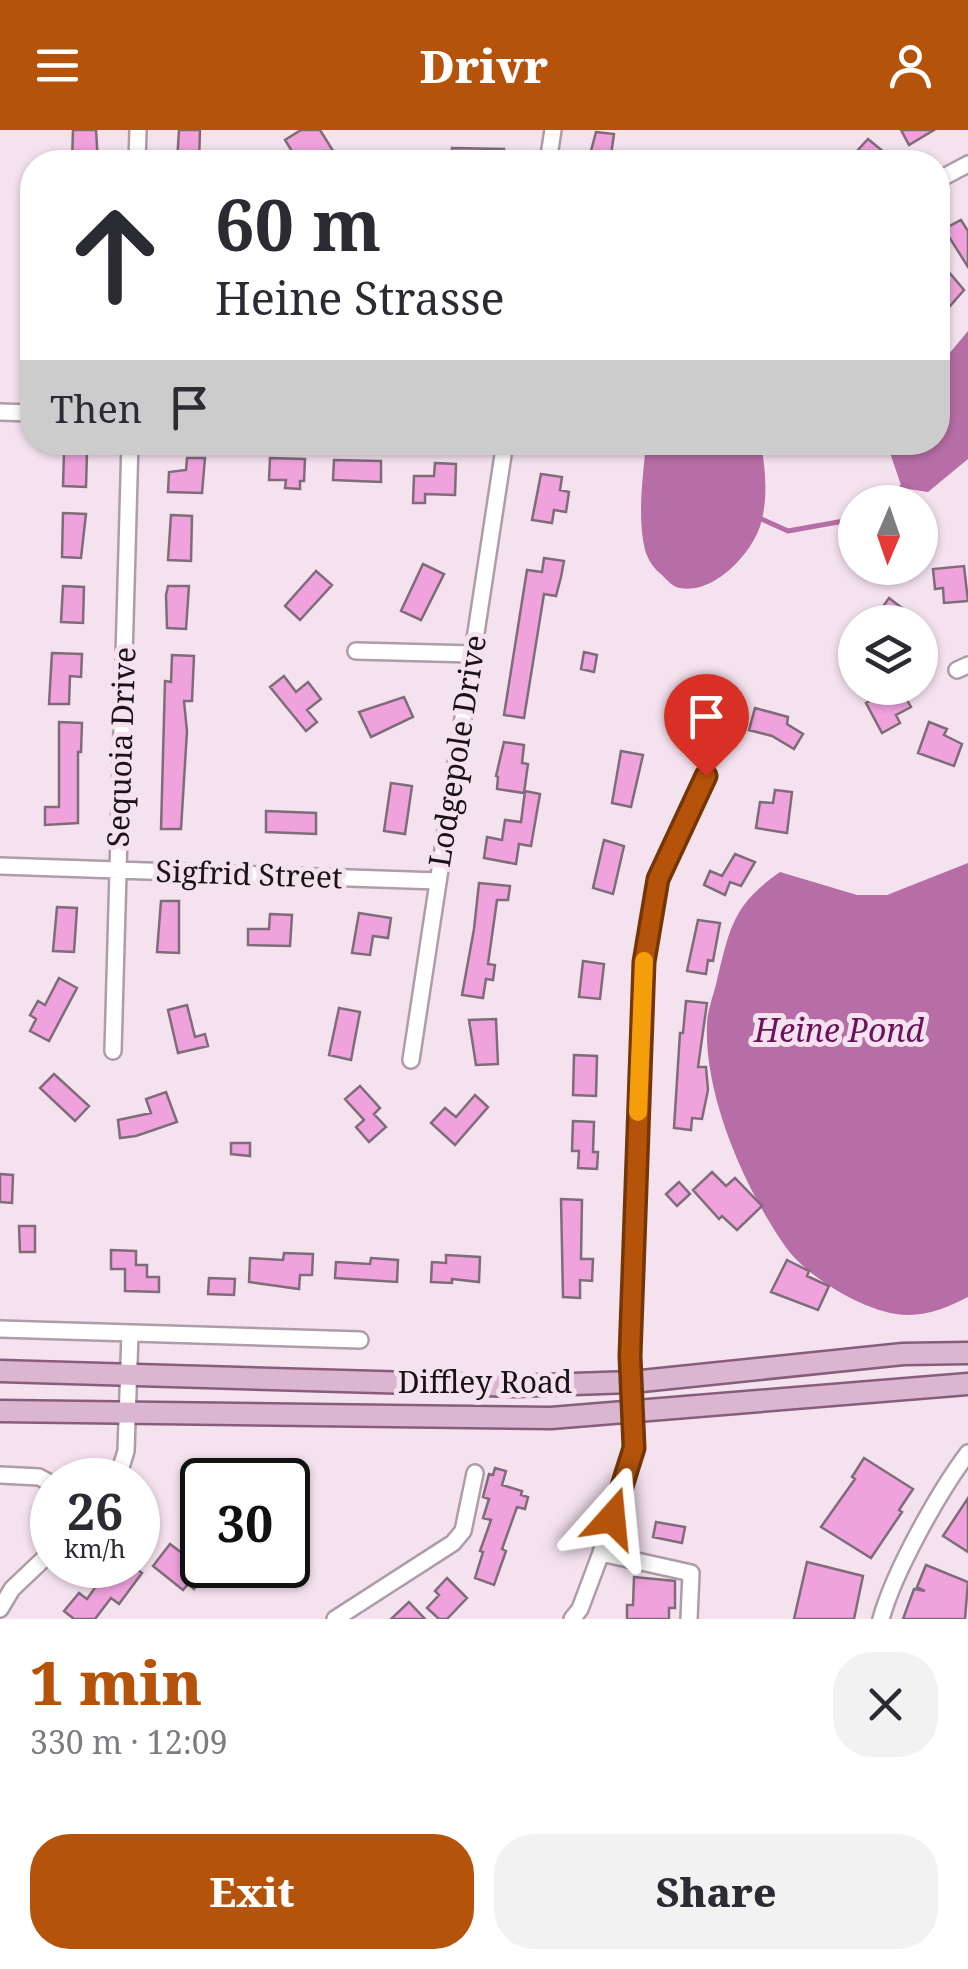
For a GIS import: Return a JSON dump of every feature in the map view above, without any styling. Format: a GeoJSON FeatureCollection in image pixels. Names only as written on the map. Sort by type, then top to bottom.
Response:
{"type":"FeatureCollection","features":[{"type":"Feature","properties":{"kind":"main road","name":"Diffley Road"},"geometry":{"type":"LineString","coordinates":[[0,1371],[514,1386],[632,1382],[903,1354],[968,1353]]}},
{"type":"Feature","properties":{"kind":"main road","name":"Diffley Road"},"geometry":{"type":"LineString","coordinates":[[0,1411],[550,1418],[968,1384]]}},
{"type":"Feature","properties":{"kind":"street","name":"Sequoia Drive"},"geometry":{"type":"LineString","coordinates":[[113,1051],[130,455]]}},
{"type":"Feature","properties":{"kind":"street","name":"Lodgepole Drive"},"geometry":{"type":"LineString","coordinates":[[411,1060],[503,455]]}},
{"type":"Feature","properties":{"kind":"street"},"geometry":{"type":"LineString","coordinates":[[356,650],[473,654]]}},
{"type":"Feature","properties":{"kind":"street"},"geometry":{"type":"LineString","coordinates":[[572,1619],[580,1609],[634,1448],[630,1356],[644,962],[658,879],[706,776]]}},
{"type":"Feature","properties":{"kind":"street","name":"Sigfrid Street"},"geometry":{"type":"LineString","coordinates":[[0,866],[438,881]]}},
{"type":"Feature","properties":{"kind":"street"},"geometry":{"type":"LineString","coordinates":[[0,1329],[360,1340]]}},
{"type":"Feature","properties":{"kind":"street"},"geometry":{"type":"LineString","coordinates":[[124,1458],[130,1334]]}},
{"type":"Feature","properties":{"kind":"street"},"geometry":{"type":"LineString","coordinates":[[881,1619],[899,1572],[968,1453]]}},
{"type":"Feature","properties":{"kind":"street"},"geometry":{"type":"LineString","coordinates":[[336,1619],[453,1543],[463,1531],[475,1473]]}},
{"type":"Feature","properties":{"kind":"street"},"geometry":{"type":"LineString","coordinates":[[0,1475],[30,1477]]}},
{"type":"Feature","properties":{"kind":"street"},"geometry":{"type":"LineString","coordinates":[[600,1552],[691,1572],[688,1619]]}},
{"type":"Feature","properties":{"kind":"street"},"geometry":{"type":"LineString","coordinates":[[0,1608],[6,1584],[30,1567]]}},
{"type":"Feature","properties":{"kind":"water"},"geometry":{"type":"Polygon","coordinates":[[[968,331],[968,459],[936,485],[901,485],[891,455],[950,455],[950,353],[968,331]]]}},
{"type":"Feature","properties":{"kind":"water"},"geometry":{"type":"Polygon","coordinates":[[[645,455],[763,455],[764,510],[752,544],[732,568],[707,585],[675,586],[656,570],[645,550],[645,455]]]}},
{"type":"Feature","properties":{"kind":"water","name":"Heine Pond"},"geometry":{"type":"Polygon","coordinates":[[[968,863],[968,1297],[924,1313],[894,1314],[859,1302],[824,1282],[795,1258],[770,1223],[742,1170],[720,1111],[708,1053],[708,1014],[736,919],[752,895],[780,872],[857,895],[887,895],[968,863]]]}},
{"type":"Feature","properties":{"kind":"building"},"geometry":{"type":"Polygon","coordinates":[[[73,130],[96,130],[97,150],[72,150],[73,130]]]}},
{"type":"Feature","properties":{"kind":"building"},"geometry":{"type":"Polygon","coordinates":[[[179,130],[200,130],[199,150],[178,150],[179,130]]]}},
{"type":"Feature","properties":{"kind":"building"},"geometry":{"type":"Polygon","coordinates":[[[301,130],[320,130],[332,150],[291,150],[285,140],[301,130]]]}},
{"type":"Feature","properties":{"kind":"building"},"geometry":{"type":"Polygon","coordinates":[[[901,130],[934,130],[909,145],[901,130]]]}},
{"type":"Feature","properties":{"kind":"building"},"geometry":{"type":"Polygon","coordinates":[[[596,132],[614,134],[612,150],[591,150],[596,132]]]}},
{"type":"Feature","properties":{"kind":"building"},"geometry":{"type":"Polygon","coordinates":[[[868,139],[881,150],[858,150],[868,139]]]}},
{"type":"Feature","properties":{"kind":"building"},"geometry":{"type":"Polygon","coordinates":[[[452,148],[504,149],[504,150],[452,148]]]}},
{"type":"Feature","properties":{"kind":"building"},"geometry":{"type":"Polygon","coordinates":[[[961,220],[968,231],[968,267],[950,238],[950,226],[961,220]]]}},
{"type":"Feature","properties":{"kind":"building"},"geometry":{"type":"Polygon","coordinates":[[[950,273],[964,290],[950,306],[950,273]]]}},
{"type":"Feature","properties":{"kind":"building"},"geometry":{"type":"Polygon","coordinates":[[[64,455],[87,455],[86,487],[63,486],[64,455]]]}},
{"type":"Feature","properties":{"kind":"building"},"geometry":{"type":"Polygon","coordinates":[[[187,458],[205,458],[202,493],[168,492],[169,472],[186,470],[187,458]]]}},
{"type":"Feature","properties":{"kind":"building"},"geometry":{"type":"Polygon","coordinates":[[[270,458],[305,459],[300,489],[285,488],[286,480],[269,480],[270,458]]]}},
{"type":"Feature","properties":{"kind":"building"},"geometry":{"type":"Polygon","coordinates":[[[334,460],[381,461],[381,482],[333,480],[334,460]]]}},
{"type":"Feature","properties":{"kind":"building"},"geometry":{"type":"Polygon","coordinates":[[[435,463],[456,464],[455,495],[425,494],[425,503],[413,503],[414,476],[434,476],[435,463]]]}},
{"type":"Feature","properties":{"kind":"building"},"geometry":{"type":"Polygon","coordinates":[[[541,474],[562,477],[560,490],[569,492],[566,512],[554,510],[552,523],[532,520],[541,474]]]}},
{"type":"Feature","properties":{"kind":"building"},"geometry":{"type":"Polygon","coordinates":[[[63,513],[86,514],[81,558],[62,557],[63,513]]]}},
{"type":"Feature","properties":{"kind":"building"},"geometry":{"type":"Polygon","coordinates":[[[171,515],[192,516],[191,561],[168,560],[171,515]]]}},
{"type":"Feature","properties":{"kind":"building"},"geometry":{"type":"Polygon","coordinates":[[[544,558],[564,561],[561,577],[556,596],[544,594],[524,718],[504,715],[527,570],[542,572],[544,558]]]}},
{"type":"Feature","properties":{"kind":"building"},"geometry":{"type":"Polygon","coordinates":[[[423,564],[444,574],[421,620],[401,611],[423,564]]]}},
{"type":"Feature","properties":{"kind":"building"},"geometry":{"type":"Polygon","coordinates":[[[964,566],[968,601],[944,603],[943,588],[935,589],[938,569],[964,566]]]}},
{"type":"Feature","properties":{"kind":"building"},"geometry":{"type":"Polygon","coordinates":[[[316,571],[332,585],[300,620],[285,606],[316,571]]]}},
{"type":"Feature","properties":{"kind":"building"},"geometry":{"type":"Polygon","coordinates":[[[63,586],[84,587],[83,623],[61,622],[63,586]]]}},
{"type":"Feature","properties":{"kind":"building"},"geometry":{"type":"Polygon","coordinates":[[[168,586],[189,586],[186,629],[167,628],[168,586]]]}},
{"type":"Feature","properties":{"kind":"building"},"geometry":{"type":"Polygon","coordinates":[[[584,652],[597,655],[594,672],[581,669],[584,652]]]}},
{"type":"Feature","properties":{"kind":"building"},"geometry":{"type":"Polygon","coordinates":[[[52,653],[82,654],[81,677],[70,676],[69,704],[49,704],[52,653]]]}},
{"type":"Feature","properties":{"kind":"building"},"geometry":{"type":"Polygon","coordinates":[[[172,655],[194,656],[192,701],[184,701],[187,731],[181,829],[161,829],[165,681],[171,682],[172,655]]]}},
{"type":"Feature","properties":{"kind":"building"},"geometry":{"type":"Polygon","coordinates":[[[284,676],[296,692],[308,682],[321,699],[307,710],[317,722],[306,731],[270,687],[284,676]]]}},
{"type":"Feature","properties":{"kind":"building"},"geometry":{"type":"Polygon","coordinates":[[[711,694],[711,698],[719,698],[720,720],[673,717],[673,698],[711,694]]]}},
{"type":"Feature","properties":{"kind":"building"},"geometry":{"type":"Polygon","coordinates":[[[404,697],[413,717],[371,737],[359,712],[404,697]]]}},
{"type":"Feature","properties":{"kind":"building"},"geometry":{"type":"Polygon","coordinates":[[[867,705],[910,705],[896,715],[900,723],[882,733],[867,705]]]}},
{"type":"Feature","properties":{"kind":"building"},"geometry":{"type":"Polygon","coordinates":[[[755,708],[788,717],[787,724],[803,734],[794,749],[772,736],[749,730],[755,708]]]}},
{"type":"Feature","properties":{"kind":"building"},"geometry":{"type":"Polygon","coordinates":[[[59,722],[82,723],[78,823],[45,825],[45,807],[59,807],[59,722]]]}},
{"type":"Feature","properties":{"kind":"building"},"geometry":{"type":"Polygon","coordinates":[[[929,722],[947,729],[944,735],[962,744],[954,766],[918,753],[929,722]]]}},
{"type":"Feature","properties":{"kind":"building"},"geometry":{"type":"Polygon","coordinates":[[[504,742],[524,745],[522,763],[528,764],[524,793],[497,789],[504,742]]]}},
{"type":"Feature","properties":{"kind":"building"},"geometry":{"type":"Polygon","coordinates":[[[621,751],[643,755],[631,807],[612,803],[621,751]]]}},
{"type":"Feature","properties":{"kind":"building"},"geometry":{"type":"Polygon","coordinates":[[[391,783],[412,786],[405,834],[384,831],[391,783]]]}},
{"type":"Feature","properties":{"kind":"building"},"geometry":{"type":"Polygon","coordinates":[[[775,790],[792,792],[787,833],[756,828],[760,802],[773,803],[775,790]]]}},
{"type":"Feature","properties":{"kind":"building"},"geometry":{"type":"Polygon","coordinates":[[[525,791],[540,794],[531,846],[519,844],[516,864],[484,858],[487,837],[502,840],[505,820],[521,822],[525,791]]]}},
{"type":"Feature","properties":{"kind":"building"},"geometry":{"type":"Polygon","coordinates":[[[266,811],[316,813],[316,834],[266,832],[266,811]]]}},
{"type":"Feature","properties":{"kind":"building"},"geometry":{"type":"Polygon","coordinates":[[[604,840],[624,846],[613,894],[593,888],[604,840]]]}},
{"type":"Feature","properties":{"kind":"building"},"geometry":{"type":"Polygon","coordinates":[[[735,854],[755,862],[741,886],[730,882],[725,895],[704,885],[710,871],[722,876],[735,854]]]}},
{"type":"Feature","properties":{"kind":"building"},"geometry":{"type":"Polygon","coordinates":[[[479,883],[510,886],[508,900],[497,900],[488,964],[495,965],[493,980],[486,979],[483,998],[462,995],[479,883]]]}},
{"type":"Feature","properties":{"kind":"building"},"geometry":{"type":"Polygon","coordinates":[[[161,901],[179,901],[179,953],[157,952],[161,901]]]}},
{"type":"Feature","properties":{"kind":"building"},"geometry":{"type":"Polygon","coordinates":[[[57,907],[77,908],[74,952],[53,951],[57,907]]]}},
{"type":"Feature","properties":{"kind":"building"},"geometry":{"type":"Polygon","coordinates":[[[359,913],[391,918],[388,938],[373,936],[370,955],[352,953],[359,913]]]}},
{"type":"Feature","properties":{"kind":"building"},"geometry":{"type":"Polygon","coordinates":[[[270,914],[292,915],[290,946],[248,945],[248,929],[269,929],[270,914]]]}},
{"type":"Feature","properties":{"kind":"building"},"geometry":{"type":"Polygon","coordinates":[[[698,920],[720,923],[713,961],[708,960],[706,974],[687,971],[698,920]]]}},
{"type":"Feature","properties":{"kind":"building"},"geometry":{"type":"Polygon","coordinates":[[[583,961],[604,964],[600,999],[579,997],[583,961]]]}},
{"type":"Feature","properties":{"kind":"building"},"geometry":{"type":"Polygon","coordinates":[[[59,978],[77,988],[49,1041],[30,1031],[36,1019],[30,1015],[38,1001],[45,1005],[59,978]]]}},
{"type":"Feature","properties":{"kind":"building"},"geometry":{"type":"Polygon","coordinates":[[[686,1001],[707,1003],[698,1067],[706,1067],[708,1090],[702,1119],[692,1118],[691,1130],[674,1128],[686,1001]]]}},
{"type":"Feature","properties":{"kind":"building"},"geometry":{"type":"Polygon","coordinates":[[[187,1005],[195,1037],[205,1034],[208,1046],[178,1053],[168,1010],[187,1005]]]}},
{"type":"Feature","properties":{"kind":"building"},"geometry":{"type":"Polygon","coordinates":[[[339,1008],[360,1012],[351,1060],[329,1055],[339,1008]]]}},
{"type":"Feature","properties":{"kind":"building"},"geometry":{"type":"Polygon","coordinates":[[[496,1019],[498,1064],[476,1065],[469,1020],[496,1019]]]}},
{"type":"Feature","properties":{"kind":"building"},"geometry":{"type":"Polygon","coordinates":[[[574,1055],[597,1056],[596,1096],[573,1095],[574,1055]]]}},
{"type":"Feature","properties":{"kind":"building"},"geometry":{"type":"Polygon","coordinates":[[[54,1074],[89,1106],[75,1121],[40,1088],[54,1074]]]}},
{"type":"Feature","properties":{"kind":"building"},"geometry":{"type":"Polygon","coordinates":[[[360,1086],[380,1108],[374,1114],[386,1127],[369,1142],[356,1127],[364,1120],[345,1099],[360,1086]]]}},
{"type":"Feature","properties":{"kind":"building"},"geometry":{"type":"Polygon","coordinates":[[[166,1092],[177,1122],[120,1138],[118,1120],[151,1113],[146,1099],[166,1092]]]}},
{"type":"Feature","properties":{"kind":"building"},"geometry":{"type":"Polygon","coordinates":[[[475,1095],[488,1107],[455,1145],[431,1123],[445,1108],[456,1117],[475,1095]]]}},
{"type":"Feature","properties":{"kind":"building"},"geometry":{"type":"Polygon","coordinates":[[[573,1121],[594,1122],[597,1169],[578,1168],[579,1151],[572,1151],[573,1121]]]}},
{"type":"Feature","properties":{"kind":"building"},"geometry":{"type":"Polygon","coordinates":[[[231,1143],[250,1143],[250,1156],[231,1154],[231,1143]]]}},
{"type":"Feature","properties":{"kind":"building"},"geometry":{"type":"Polygon","coordinates":[[[712,1172],[726,1186],[735,1178],[762,1206],[737,1230],[722,1216],[719,1219],[693,1190],[712,1172]]]}},
{"type":"Feature","properties":{"kind":"building"},"geometry":{"type":"Polygon","coordinates":[[[0,1174],[13,1175],[12,1203],[0,1202],[0,1174]]]}},
{"type":"Feature","properties":{"kind":"building"},"geometry":{"type":"Polygon","coordinates":[[[679,1182],[690,1194],[677,1206],[666,1194],[679,1182]]]}},
{"type":"Feature","properties":{"kind":"building"},"geometry":{"type":"Polygon","coordinates":[[[561,1199],[582,1200],[581,1259],[593,1259],[592,1281],[580,1280],[580,1298],[563,1297],[561,1199]]]}},
{"type":"Feature","properties":{"kind":"building"},"geometry":{"type":"Polygon","coordinates":[[[19,1226],[35,1226],[35,1252],[20,1252],[19,1226]]]}},
{"type":"Feature","properties":{"kind":"building"},"geometry":{"type":"Polygon","coordinates":[[[111,1250],[136,1251],[136,1265],[147,1265],[147,1277],[159,1277],[159,1292],[125,1291],[125,1269],[111,1269],[111,1250]]]}},
{"type":"Feature","properties":{"kind":"building"},"geometry":{"type":"Polygon","coordinates":[[[284,1253],[313,1254],[312,1275],[300,1275],[299,1289],[249,1282],[250,1258],[283,1260],[284,1253]]]}},
{"type":"Feature","properties":{"kind":"building"},"geometry":{"type":"Polygon","coordinates":[[[446,1255],[480,1257],[479,1282],[431,1282],[432,1262],[446,1263],[446,1255]]]}},
{"type":"Feature","properties":{"kind":"building"},"geometry":{"type":"Polygon","coordinates":[[[371,1258],[398,1260],[397,1282],[335,1278],[336,1262],[370,1264],[371,1258]]]}},
{"type":"Feature","properties":{"kind":"building"},"geometry":{"type":"Polygon","coordinates":[[[787,1260],[809,1271],[807,1276],[829,1286],[818,1310],[771,1292],[787,1260]]]}},
{"type":"Feature","properties":{"kind":"building"},"geometry":{"type":"Polygon","coordinates":[[[209,1278],[235,1279],[234,1295],[208,1294],[209,1278]]]}},
{"type":"Feature","properties":{"kind":"building"},"geometry":{"type":"Polygon","coordinates":[[[864,1458],[913,1489],[871,1558],[821,1527],[855,1479],[852,1477],[864,1458]]]}},
{"type":"Feature","properties":{"kind":"building"},"geometry":{"type":"Polygon","coordinates":[[[495,1468],[506,1471],[502,1485],[528,1497],[525,1509],[517,1507],[494,1585],[475,1578],[491,1520],[483,1518],[489,1499],[483,1497],[489,1474],[493,1475],[495,1468]]]}},
{"type":"Feature","properties":{"kind":"building"},"geometry":{"type":"Polygon","coordinates":[[[968,1498],[968,1552],[943,1536],[968,1498]]]}},
{"type":"Feature","properties":{"kind":"building"},"geometry":{"type":"Polygon","coordinates":[[[656,1522],[685,1527],[682,1543],[653,1537],[656,1522]]]}},
{"type":"Feature","properties":{"kind":"building"},"geometry":{"type":"Polygon","coordinates":[[[170,1544],[180,1552],[180,1588],[160,1572],[160,1557],[170,1544]]]}},
{"type":"Feature","properties":{"kind":"building"},"geometry":{"type":"Polygon","coordinates":[[[807,1562],[863,1576],[854,1619],[794,1619],[807,1562]]]}},
{"type":"Feature","properties":{"kind":"building"},"geometry":{"type":"Polygon","coordinates":[[[926,1565],[968,1582],[965,1619],[903,1619],[914,1589],[925,1591],[917,1587],[926,1565]]]}},
{"type":"Feature","properties":{"kind":"building"},"geometry":{"type":"Polygon","coordinates":[[[634,1577],[675,1581],[675,1608],[669,1608],[669,1619],[627,1619],[627,1605],[633,1605],[634,1577]]]}},
{"type":"Feature","properties":{"kind":"building"},"geometry":{"type":"Polygon","coordinates":[[[447,1578],[467,1598],[447,1619],[439,1619],[427,1608],[447,1578]]]}},
{"type":"Feature","properties":{"kind":"building"},"geometry":{"type":"Polygon","coordinates":[[[95,1588],[131,1588],[119,1604],[111,1598],[95,1619],[74,1619],[64,1611],[79,1593],[87,1599],[95,1588]]]}},
{"type":"Feature","properties":{"kind":"building"},"geometry":{"type":"Polygon","coordinates":[[[409,1602],[425,1619],[391,1619],[409,1602]]]}},
{"type":"Feature","properties":{"kind":"waterway"},"geometry":{"type":"LineString","coordinates":[[757,517],[788,531],[838,522]]}},
{"type":"Feature","properties":{"kind":"slow traffic"},"geometry":{"type":"LineString","coordinates":[[638,1112],[644,961]]}},
{"type":"Feature","properties":{"kind":"route"},"geometry":{"type":"LineString","coordinates":[[612,1518],[634,1448],[630,1356],[644,962],[658,879],[706,776]]}}]}
